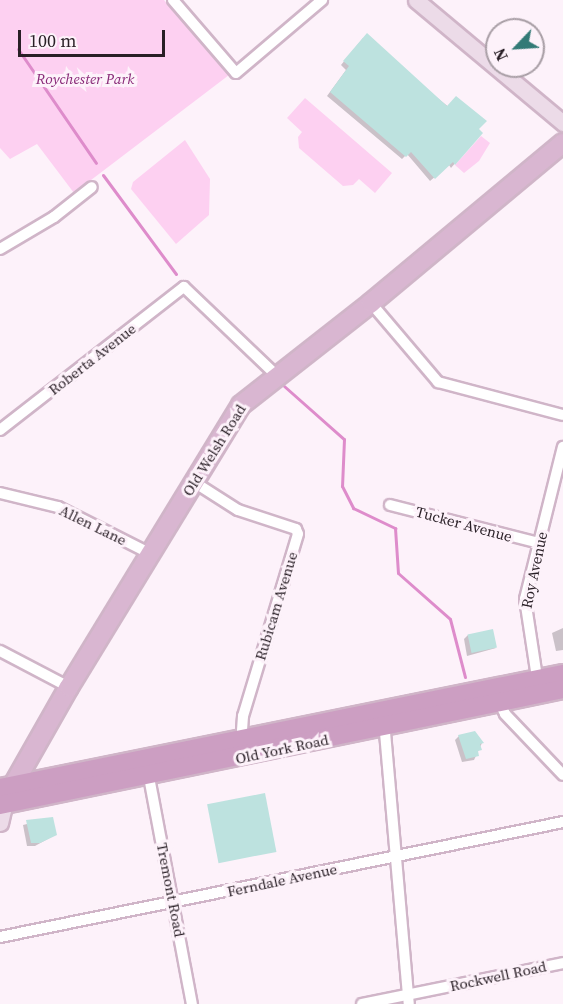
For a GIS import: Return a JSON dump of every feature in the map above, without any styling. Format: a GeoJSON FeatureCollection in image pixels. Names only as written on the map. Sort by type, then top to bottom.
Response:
{"type":"FeatureCollection","features":[{"type":"Feature","properties":{"kind":"highway","name":"Old York Road"},"geometry":{"type":"LineString","coordinates":[[384,720],[498,702],[563,674]]}},
{"type":"Feature","properties":{"kind":"highway","name":"Old York Road"},"geometry":{"type":"LineString","coordinates":[[4,796],[384,720],[538,686],[563,689]]}},
{"type":"Feature","properties":{"kind":"highway","name":"Old York Road"},"geometry":{"type":"LineString","coordinates":[[4,796],[149,777],[241,748]]}},
{"type":"Feature","properties":{"kind":"main road"},"geometry":{"type":"LineString","coordinates":[[416,0],[563,123]]}},
{"type":"Feature","properties":{"kind":"main road","name":"Old Welsh Road"},"geometry":{"type":"LineString","coordinates":[[0,823],[4,796],[149,553],[241,405],[371,303],[563,143]]}},
{"type":"Feature","properties":{"kind":"street"},"geometry":{"type":"LineString","coordinates":[[173,0],[236,73],[322,0]]}},
{"type":"Feature","properties":{"kind":"street"},"geometry":{"type":"LineString","coordinates":[[0,249],[54,217],[92,188]]}},
{"type":"Feature","properties":{"kind":"street","name":"Roberta Avenue"},"geometry":{"type":"LineString","coordinates":[[0,430],[183,287],[277,376]]}},
{"type":"Feature","properties":{"kind":"street"},"geometry":{"type":"LineString","coordinates":[[371,303],[438,382],[563,415]]}},
{"type":"Feature","properties":{"kind":"street","name":"Roy Avenue"},"geometry":{"type":"LineString","coordinates":[[538,686],[525,606],[563,447]]}},
{"type":"Feature","properties":{"kind":"street","name":"Rubicam Avenue"},"geometry":{"type":"LineString","coordinates":[[194,482],[238,510],[296,529],[298,534],[243,716],[241,748]]}},
{"type":"Feature","properties":{"kind":"street","name":"Allen Lane"},"geometry":{"type":"LineString","coordinates":[[0,494],[58,507],[149,553]]}},
{"type":"Feature","properties":{"kind":"street","name":"Tucker Avenue"},"geometry":{"type":"LineString","coordinates":[[390,505],[539,543]]}},
{"type":"Feature","properties":{"kind":"street"},"geometry":{"type":"LineString","coordinates":[[0,651],[69,687]]}},
{"type":"Feature","properties":{"kind":"street"},"geometry":{"type":"LineString","coordinates":[[498,702],[505,714],[563,775]]}},
{"type":"Feature","properties":{"kind":"street"},"geometry":{"type":"LineString","coordinates":[[384,720],[398,855],[409,999]]}},
{"type":"Feature","properties":{"kind":"street","name":"Tremont Road"},"geometry":{"type":"LineString","coordinates":[[149,777],[192,1004]]}},
{"type":"Feature","properties":{"kind":"street","name":"Ferndale Avenue"},"geometry":{"type":"LineString","coordinates":[[0,937],[563,822]]}},
{"type":"Feature","properties":{"kind":"street","name":"Rockwell Road"},"geometry":{"type":"LineString","coordinates":[[362,1004],[409,999],[563,963]]}},
{"type":"Feature","properties":{"kind":"green space","name":"Roychester Park"},"geometry":{"type":"Polygon","coordinates":[[[0,0],[164,0],[229,75],[74,193],[37,144],[10,159],[0,148],[0,0]]]}},
{"type":"Feature","properties":{"kind":"green space"},"geometry":{"type":"Polygon","coordinates":[[[305,98],[392,173],[375,193],[359,179],[353,185],[343,186],[299,148],[298,137],[302,132],[287,118],[305,98]]]}},
{"type":"Feature","properties":{"kind":"green space"},"geometry":{"type":"Polygon","coordinates":[[[481,136],[490,143],[479,161],[464,173],[455,165],[481,136]]]}},
{"type":"Feature","properties":{"kind":"green space"},"geometry":{"type":"Polygon","coordinates":[[[185,140],[210,179],[209,215],[176,244],[131,189],[133,182],[185,140]]]}},
{"type":"Feature","properties":{"kind":"building"},"geometry":{"type":"Polygon","coordinates":[[[367,33],[447,106],[456,96],[487,121],[479,129],[483,133],[455,165],[453,162],[435,179],[411,152],[406,157],[330,92],[349,66],[343,61],[367,33]]]}},
{"type":"Feature","properties":{"kind":"building"},"geometry":{"type":"Polygon","coordinates":[[[493,629],[497,648],[472,653],[468,634],[493,629]]]}},
{"type":"Feature","properties":{"kind":"building"},"geometry":{"type":"Polygon","coordinates":[[[475,731],[484,743],[480,744],[482,750],[478,751],[479,756],[466,759],[458,735],[475,731]]]}},
{"type":"Feature","properties":{"kind":"building"},"geometry":{"type":"Polygon","coordinates":[[[265,793],[276,852],[219,863],[207,804],[265,793]]]}},
{"type":"Feature","properties":{"kind":"building"},"geometry":{"type":"Polygon","coordinates":[[[53,817],[57,835],[40,843],[31,843],[26,820],[53,817]]]}},
{"type":"Feature","properties":{"kind":"waterway"},"geometry":{"type":"LineString","coordinates":[[18,49],[96,163]]}},
{"type":"Feature","properties":{"kind":"waterway"},"geometry":{"type":"LineString","coordinates":[[103,175],[176,274]]}},
{"type":"Feature","properties":{"kind":"waterway"},"geometry":{"type":"LineString","coordinates":[[284,386],[344,439],[342,486],[353,508],[395,528],[398,573],[450,619],[465,677]]}}]}
